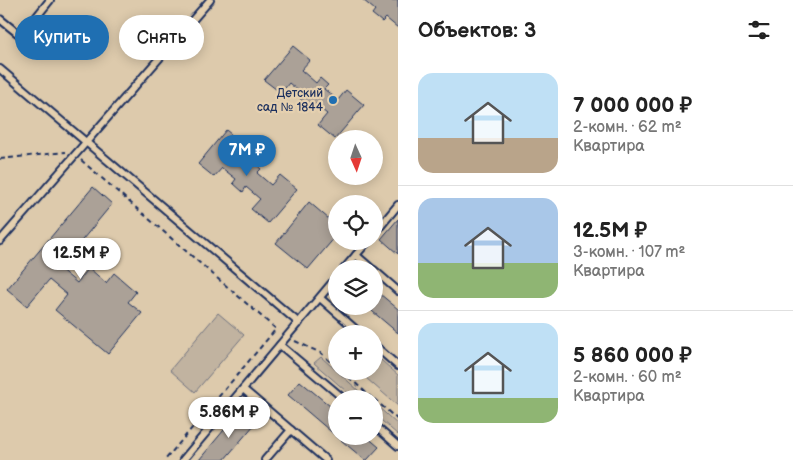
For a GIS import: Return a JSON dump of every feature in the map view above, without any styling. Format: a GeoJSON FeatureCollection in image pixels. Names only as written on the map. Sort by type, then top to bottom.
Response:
{"type":"FeatureCollection","features":[{"type":"Feature","properties":{"kind":"lane"},"geometry":{"type":"LineString","coordinates":[[0,19],[21,36],[50,0]]}},
{"type":"Feature","properties":{"kind":"lane"},"geometry":{"type":"LineString","coordinates":[[0,241],[210,0]]}},
{"type":"Feature","properties":{"kind":"lane"},"geometry":{"type":"LineString","coordinates":[[0,69],[299,323]]}},
{"type":"Feature","properties":{"kind":"lane"},"geometry":{"type":"LineString","coordinates":[[383,223],[398,205]]}},
{"type":"Feature","properties":{"kind":"lane"},"geometry":{"type":"LineString","coordinates":[[352,260],[360,250]]}},
{"type":"Feature","properties":{"kind":"lane"},"geometry":{"type":"LineString","coordinates":[[356,255],[362,260]]}},
{"type":"Feature","properties":{"kind":"lane"},"geometry":{"type":"LineString","coordinates":[[383,278],[398,291]]}},
{"type":"Feature","properties":{"kind":"lane"},"geometry":{"type":"LineString","coordinates":[[183,460],[328,288]]}},
{"type":"Feature","properties":{"kind":"lane"},"geometry":{"type":"LineString","coordinates":[[320,298],[351,325]]}},
{"type":"Feature","properties":{"kind":"lane"},"geometry":{"type":"LineString","coordinates":[[280,345],[333,390]]}},
{"type":"Feature","properties":{"kind":"lane"},"geometry":{"type":"LineString","coordinates":[[383,353],[398,366]]}},
{"type":"Feature","properties":{"kind":"lane"},"geometry":{"type":"LineString","coordinates":[[243,389],[326,460]]}},
{"type":"Feature","properties":{"kind":"lane"},"geometry":{"type":"LineString","coordinates":[[265,460],[290,430]]}},
{"type":"Feature","properties":{"kind":"lane"},"geometry":{"type":"LineString","coordinates":[[383,433],[398,446]]}},
{"type":"Feature","properties":{"kind":"path"},"geometry":{"type":"LineString","coordinates":[[0,159],[68,151],[87,163],[276,329],[287,337],[321,353],[328,360]]}},
{"type":"Feature","properties":{"kind":"path"},"geometry":{"type":"LineString","coordinates":[[165,460],[276,329]]}},
{"type":"Feature","properties":{"kind":"path"},"geometry":{"type":"LineString","coordinates":[[352,380],[363,390]]}},
{"type":"Feature","properties":{"kind":"path"},"geometry":{"type":"LineString","coordinates":[[383,407],[398,420]]}},
{"type":"Feature","properties":{"kind":"shaded area"},"geometry":{"type":"Polygon","coordinates":[[[218,313],[244,335],[195,392],[170,370],[218,313]]]}},
{"type":"Feature","properties":{"kind":"shaded area"},"geometry":{"type":"Polygon","coordinates":[[[321,357],[328,363],[328,375],[314,363],[321,357]]]}},
{"type":"Feature","properties":{"kind":"shaded area"},"geometry":{"type":"Polygon","coordinates":[[[383,362],[398,375],[398,406],[383,393],[383,390],[380,390],[368,380],[383,380],[383,362]]]}},
{"type":"Feature","properties":{"kind":"shaded area"},"geometry":{"type":"Polygon","coordinates":[[[333,380],[347,380],[358,390],[345,390],[333,380]]]}},
{"type":"Feature","properties":{"kind":"shaded area"},"geometry":{"type":"Polygon","coordinates":[[[383,411],[398,425],[398,435],[383,422],[383,411]]]}},
{"type":"Feature","properties":{"kind":"building"},"geometry":{"type":"Polygon","coordinates":[[[363,0],[398,0],[398,28],[386,18],[382,22],[372,14],[375,10],[363,0]]]}},
{"type":"Feature","properties":{"kind":"building"},"geometry":{"type":"Polygon","coordinates":[[[293,46],[310,60],[301,70],[316,83],[320,78],[328,85],[324,89],[338,100],[346,90],[364,105],[343,130],[328,130],[328,133],[318,125],[327,114],[313,103],[310,107],[300,99],[303,95],[289,83],[281,93],[264,80],[293,46]]]}},
{"type":"Feature","properties":{"kind":"building"},"geometry":{"type":"Polygon","coordinates":[[[226,130],[243,144],[234,155],[249,167],[253,162],[261,169],[257,173],[271,185],[280,175],[297,189],[268,223],[251,209],[260,199],[246,187],[243,192],[233,183],[236,179],[222,168],[214,177],[198,164],[226,130]]]}},
{"type":"Feature","properties":{"kind":"building"},"geometry":{"type":"Polygon","coordinates":[[[93,187],[112,204],[59,268],[77,283],[89,268],[106,283],[114,273],[136,292],[128,302],[142,313],[108,354],[55,310],[67,295],[49,280],[27,306],[7,289],[93,187]]]}},
{"type":"Feature","properties":{"kind":"building"},"geometry":{"type":"Polygon","coordinates":[[[309,202],[328,218],[328,245],[308,269],[276,243],[309,202]]]}},
{"type":"Feature","properties":{"kind":"building"},"geometry":{"type":"Polygon","coordinates":[[[398,219],[398,254],[383,241],[383,237],[398,219]]]}},
{"type":"Feature","properties":{"kind":"building"},"geometry":{"type":"Polygon","coordinates":[[[383,296],[398,309],[398,333],[377,315],[383,315],[383,296]]]}},
{"type":"Feature","properties":{"kind":"building"},"geometry":{"type":"Polygon","coordinates":[[[300,381],[328,404],[328,429],[288,395],[300,381]]]}},
{"type":"Feature","properties":{"kind":"building"},"geometry":{"type":"Polygon","coordinates":[[[239,412],[254,425],[224,460],[199,460],[239,412]]]}},
{"type":"Feature","properties":{"kind":"building"},"geometry":{"type":"Polygon","coordinates":[[[347,445],[377,445],[379,447],[365,460],[347,445]]]}},
{"type":"Feature","properties":{"kind":"place","name":"Детский сад № 1844"},"geometry":{"type":"Point","coordinates":[333,100]}}]}
